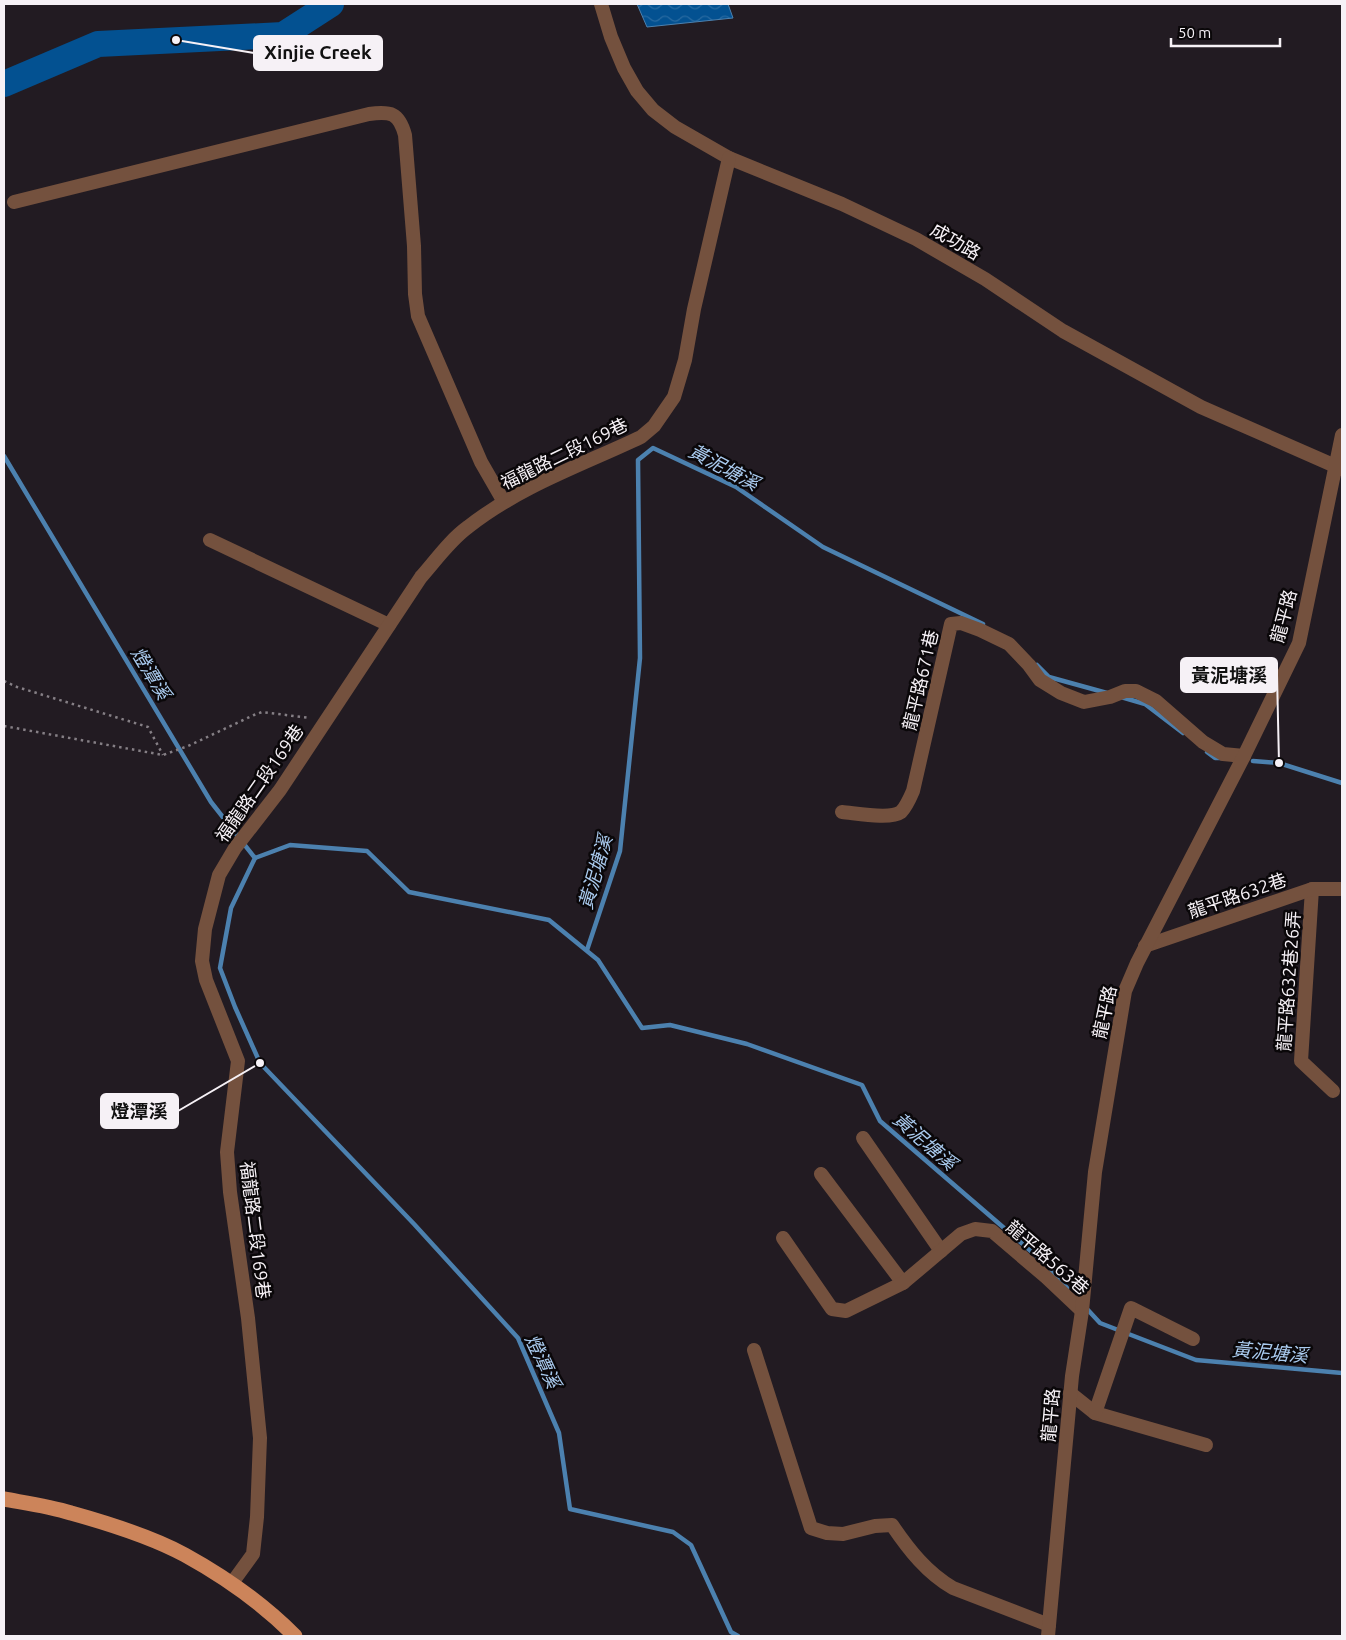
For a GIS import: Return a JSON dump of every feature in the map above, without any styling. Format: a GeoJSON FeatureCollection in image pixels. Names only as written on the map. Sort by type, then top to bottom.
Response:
{"type":"FeatureCollection","features":[{"type":"Feature","properties":{"kind":"main road"},"geometry":{"type":"LineString","coordinates":[[4,1498],[70,1512],[136,1534],[184,1554],[232,1583],[282,1623],[295,1636]]}},
{"type":"Feature","properties":{"kind":"street","name":"成功路"},"geometry":{"type":"LineString","coordinates":[[601,4],[624,68],[637,91],[653,110],[675,127],[729,158],[842,204],[916,239],[985,279],[1064,331],[1201,407],[1339,467]]}},
{"type":"Feature","properties":{"kind":"street"},"geometry":{"type":"LineString","coordinates":[[14,202],[369,114],[383,112],[394,115],[401,122],[405,135],[418,316],[481,462],[504,502]]}},
{"type":"Feature","properties":{"kind":"street","name":"福龍路二段169巷"},"geometry":{"type":"LineString","coordinates":[[232,1583],[253,1554],[257,1517],[260,1438],[248,1318],[230,1192],[227,1152],[238,1061],[206,980],[202,961],[205,929],[218,875],[235,848],[280,790],[422,578],[442,553],[467,527],[504,502],[535,485],[641,437],[654,426],[674,397],[685,360],[694,309],[729,158]]}},
{"type":"Feature","properties":{"kind":"street","name":"龍平路"},"geometry":{"type":"LineString","coordinates":[[1048,1631],[1070,1393],[1082,1311],[1095,1172],[1125,991],[1145,946],[1244,756],[1298,643],[1339,467],[1342,435]]}},
{"type":"Feature","properties":{"kind":"street"},"geometry":{"type":"LineString","coordinates":[[210,540],[389,626]]}},
{"type":"Feature","properties":{"kind":"street","name":"龍平路671巷"},"geometry":{"type":"LineString","coordinates":[[842,812],[887,816],[900,812],[913,792],[951,624],[961,623],[1009,644],[1040,680],[1061,693],[1084,702],[1110,697],[1125,691],[1136,691],[1156,701],[1202,742],[1223,754],[1244,756]]}},
{"type":"Feature","properties":{"kind":"street","name":"龍平路632巷"},"geometry":{"type":"LineString","coordinates":[[1145,946],[1312,889],[1342,888]]}},
{"type":"Feature","properties":{"kind":"street","name":"龍平路632巷26弄"},"geometry":{"type":"LineString","coordinates":[[1312,889],[1301,1061],[1333,1091]]}},
{"type":"Feature","properties":{"kind":"street"},"geometry":{"type":"LineString","coordinates":[[862,1138],[941,1251]]}},
{"type":"Feature","properties":{"kind":"street"},"geometry":{"type":"LineString","coordinates":[[821,1174],[903,1283]]}},
{"type":"Feature","properties":{"kind":"street","name":"龍平路563巷"},"geometry":{"type":"LineString","coordinates":[[783,1238],[832,1310],[846,1311],[903,1283],[961,1234],[975,1229],[992,1231],[1046,1276],[1082,1311]]}},
{"type":"Feature","properties":{"kind":"street"},"geometry":{"type":"LineString","coordinates":[[1095,1414],[1131,1308],[1193,1339]]}},
{"type":"Feature","properties":{"kind":"street"},"geometry":{"type":"LineString","coordinates":[[754,1350],[810,1528],[827,1533],[843,1534],[875,1526],[892,1525],[908,1548],[940,1581],[1048,1631]]}},
{"type":"Feature","properties":{"kind":"street"},"geometry":{"type":"LineString","coordinates":[[1070,1393],[1095,1414],[1206,1446]]}},
{"type":"Feature","properties":{"kind":"path"},"geometry":{"type":"LineString","coordinates":[[4,681],[17,687],[148,727],[163,755]]}},
{"type":"Feature","properties":{"kind":"path"},"geometry":{"type":"LineString","coordinates":[[4,726],[163,755],[188,746],[262,712],[326,720]]}},
{"type":"Feature","properties":{"kind":"water"},"geometry":{"type":"Polygon","coordinates":[[[637,4],[728,4],[733,18],[647,27],[637,4]]]}},
{"type":"Feature","properties":{"kind":"waterway"},"geometry":{"type":"LineString","coordinates":[[4,84],[98,44],[283,35],[331,4]]}},
{"type":"Feature","properties":{"kind":"waterway","name":"黃泥塘溪"},"geometry":{"type":"LineString","coordinates":[[587,950],[620,851],[640,658],[638,460],[653,448],[736,487],[823,547],[983,624]]}},
{"type":"Feature","properties":{"kind":"waterway","name":"燈潭溪"},"geometry":{"type":"LineString","coordinates":[[4,456],[211,802],[255,858],[231,908],[220,968],[260,1063],[414,1224],[518,1338],[559,1433],[570,1509],[673,1532],[691,1545],[731,1632],[738,1636]]}},
{"type":"Feature","properties":{"kind":"waterway","name":"黃泥塘溪"},"geometry":{"type":"LineString","coordinates":[[1037,665],[1049,677],[1107,693]]}},
{"type":"Feature","properties":{"kind":"waterway","name":"黃泥塘溪"},"geometry":{"type":"LineString","coordinates":[[1121,697],[1145,704],[1183,733]]}},
{"type":"Feature","properties":{"kind":"waterway","name":"黃泥塘溪"},"geometry":{"type":"LineString","coordinates":[[1207,752],[1215,758],[1222,758]]}},
{"type":"Feature","properties":{"kind":"waterway","name":"黃泥塘溪"},"geometry":{"type":"LineString","coordinates":[[1253,761],[1279,763],[1342,783]]}},
{"type":"Feature","properties":{"kind":"waterway","name":"黃泥塘溪"},"geometry":{"type":"LineString","coordinates":[[255,858],[290,845],[367,851],[409,892],[549,920],[598,960],[642,1028],[670,1025],[747,1044],[862,1085],[880,1121],[1047,1265],[1067,1288]]}},
{"type":"Feature","properties":{"kind":"waterway","name":"黃泥塘溪"},"geometry":{"type":"LineString","coordinates":[[1088,1310],[1100,1323],[1196,1360],[1342,1373]]}},
{"type":"Feature","properties":{"kind":"place","name":"Xinjie Creek"},"geometry":{"type":"Point","coordinates":[176,40]}},
{"type":"Feature","properties":{"kind":"place","name":"黃泥塘溪"},"geometry":{"type":"Point","coordinates":[1279,763]}},
{"type":"Feature","properties":{"kind":"place","name":"燈潭溪"},"geometry":{"type":"Point","coordinates":[260,1063]}}]}
